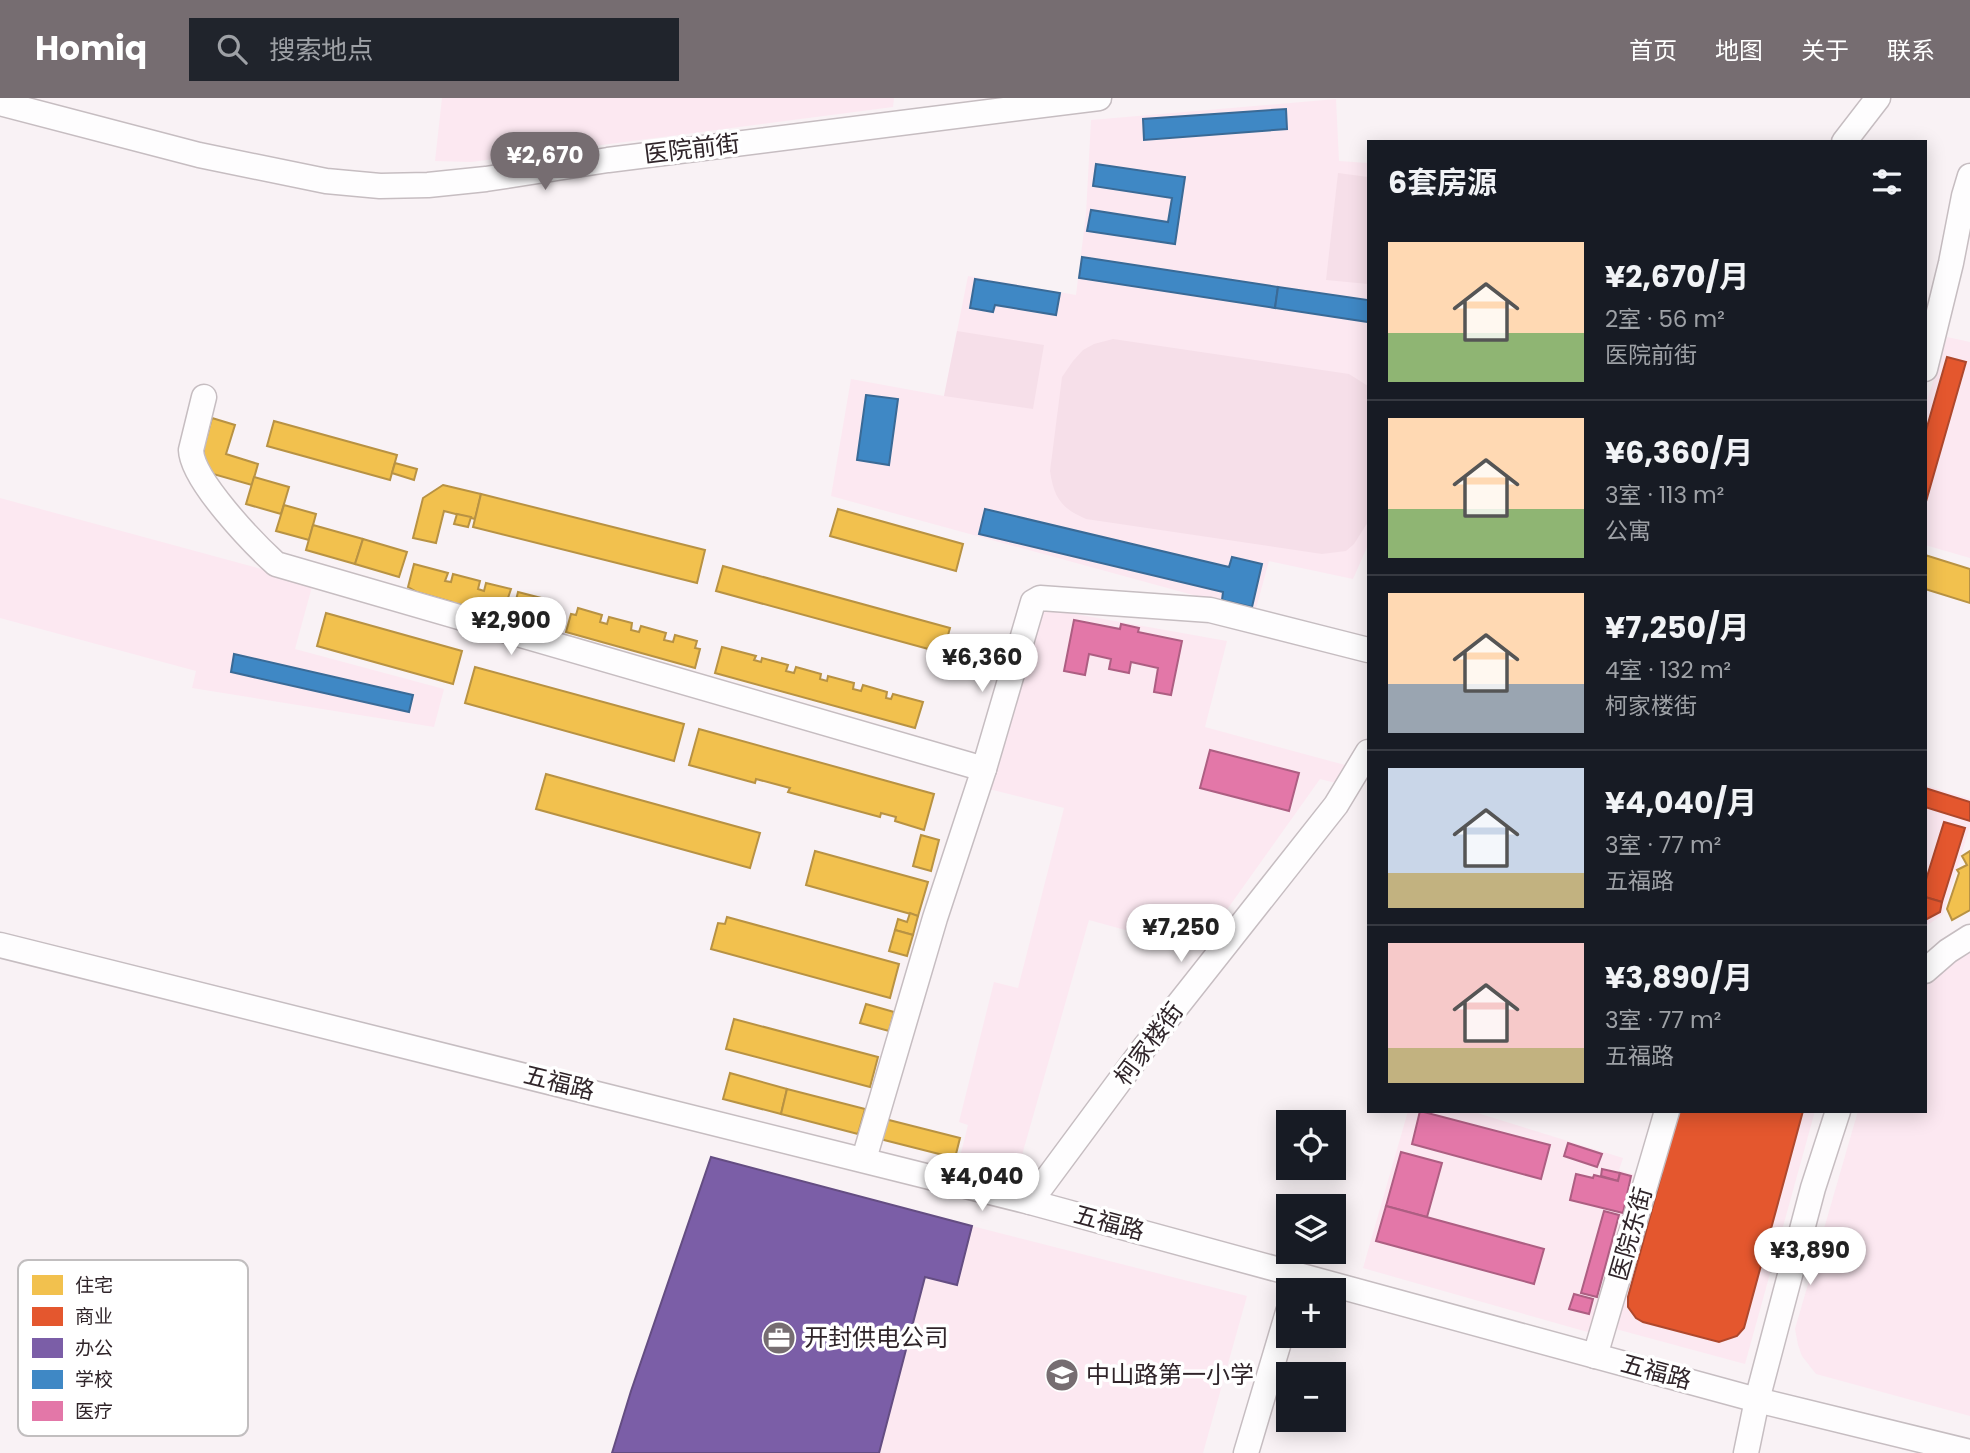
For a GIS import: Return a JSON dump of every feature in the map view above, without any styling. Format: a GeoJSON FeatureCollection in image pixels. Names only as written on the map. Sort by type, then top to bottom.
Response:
{"type":"FeatureCollection","features":[{"type":"Feature","properties":{"kind":"street","name":"医院前街"},"geometry":{"type":"LineString","coordinates":[[0,103],[199,155],[326,181],[380,186],[428,185],[486,178],[1099,98]]}},
{"type":"Feature","properties":{"kind":"street"},"geometry":{"type":"LineString","coordinates":[[1846,140],[1878,98]]}},
{"type":"Feature","properties":{"kind":"street"},"geometry":{"type":"LineString","coordinates":[[1927,361],[1970,176]]}},
{"type":"Feature","properties":{"kind":"street"},"geometry":{"type":"LineString","coordinates":[[204,397],[191,458],[216,498],[276,564],[984,769]]}},
{"type":"Feature","properties":{"kind":"street"},"geometry":{"type":"LineString","coordinates":[[864,1159],[935,918],[984,769],[1032,602],[1040,598],[1210,610],[1367,650]]}},
{"type":"Feature","properties":{"kind":"street","name":"柯家楼街"},"geometry":{"type":"LineString","coordinates":[[1030,1202],[1144,1048],[1336,805],[1367,754]]}},
{"type":"Feature","properties":{"kind":"street"},"geometry":{"type":"LineString","coordinates":[[1927,969],[1970,937]]}},
{"type":"Feature","properties":{"kind":"street","name":"五福路"},"geometry":{"type":"LineString","coordinates":[[0,945],[1030,1202],[1284,1278]]}},
{"type":"Feature","properties":{"kind":"street","name":"医院东街"},"geometry":{"type":"LineString","coordinates":[[1595,1356],[1666,1113]]}},
{"type":"Feature","properties":{"kind":"street"},"geometry":{"type":"LineString","coordinates":[[1746,1453],[1757,1400],[1813,1188],[1837,1113]]}},
{"type":"Feature","properties":{"kind":"street","name":"五福路"},"geometry":{"type":"LineString","coordinates":[[1346,1294],[1970,1452]]}},
{"type":"Feature","properties":{"kind":"street"},"geometry":{"type":"LineString","coordinates":[[1246,1453],[1277,1348]]}},
{"type":"Feature","properties":{"kind":"shaded area"},"geometry":{"type":"Polygon","coordinates":[[[442,98],[894,98],[893,107],[471,162],[435,161],[442,98]]]}},
{"type":"Feature","properties":{"kind":"shaded area"},"geometry":{"type":"Polygon","coordinates":[[[1336,99],[1339,161],[1367,163],[1367,547],[1353,579],[1269,561],[1255,612],[831,496],[851,379],[944,396],[968,276],[1076,295],[1086,214],[1091,120],[1336,99]]]}},
{"type":"Feature","properties":{"kind":"shaded area"},"geometry":{"type":"Polygon","coordinates":[[[1338,173],[1367,177],[1367,284],[1326,280],[1338,173]]]}},
{"type":"Feature","properties":{"kind":"shaded area"},"geometry":{"type":"Polygon","coordinates":[[[957,331],[1044,345],[1033,409],[944,396],[957,331]]]}},
{"type":"Feature","properties":{"kind":"shaded area"},"geometry":{"type":"Polygon","coordinates":[[[1947,337],[1970,342],[1970,558],[1927,546],[1927,401],[1947,337]]]}},
{"type":"Feature","properties":{"kind":"shaded area"},"geometry":{"type":"Polygon","coordinates":[[[1113,339],[1349,374],[1367,385],[1367,524],[1354,544],[1346,551],[1322,554],[1086,519],[1070,511],[1057,495],[1050,471],[1062,377],[1083,350],[1113,339]]]}},
{"type":"Feature","properties":{"kind":"shaded area"},"geometry":{"type":"Polygon","coordinates":[[[0,498],[313,583],[295,649],[444,689],[434,727],[192,688],[196,671],[0,618],[0,498]]]}},
{"type":"Feature","properties":{"kind":"shaded area"},"geometry":{"type":"Polygon","coordinates":[[[1036,607],[1227,641],[1205,727],[1345,765],[1340,784],[1320,779],[1216,925],[1174,913],[1165,941],[1089,920],[1016,1176],[959,1161],[968,1125],[959,1122],[994,982],[1018,988],[1064,808],[981,787],[1036,607]]]}},
{"type":"Feature","properties":{"kind":"shaded area"},"geometry":{"type":"Polygon","coordinates":[[[1927,786],[1970,799],[1970,826],[1943,914],[1927,926],[1927,786]]]}},
{"type":"Feature","properties":{"kind":"shaded area"},"geometry":{"type":"Polygon","coordinates":[[[1970,952],[1970,1416],[1816,1374],[1802,1356],[1795,1329],[1857,1113],[1927,1113],[1927,982],[1935,972],[1970,952]]]}},
{"type":"Feature","properties":{"kind":"shaded area"},"geometry":{"type":"Polygon","coordinates":[[[1407,1113],[1477,1113],[1623,1158],[1619,1170],[1635,1175],[1591,1333],[1363,1268],[1407,1113]]]}},
{"type":"Feature","properties":{"kind":"shaded area"},"geometry":{"type":"Polygon","coordinates":[[[1671,1113],[1814,1113],[1745,1364],[1612,1328],[1671,1113]]]}},
{"type":"Feature","properties":{"kind":"shaded area","name":"中山路第一小学"},"geometry":{"type":"Polygon","coordinates":[[[972,1226],[1247,1296],[1203,1453],[879,1453],[925,1277],[957,1285],[972,1226]]]}},
{"type":"Feature","properties":{"kind":"building: 住宅"},"geometry":{"type":"Polygon","coordinates":[[[212,418],[235,425],[226,454],[258,464],[252,485],[213,474],[204,459],[204,447],[212,418]]]}},
{"type":"Feature","properties":{"kind":"building: 住宅"},"geometry":{"type":"Polygon","coordinates":[[[274,421],[397,455],[390,480],[267,446],[274,421]]]}},
{"type":"Feature","properties":{"kind":"building: 住宅"},"geometry":{"type":"Polygon","coordinates":[[[395,463],[417,469],[414,480],[392,473],[395,463]]]}},
{"type":"Feature","properties":{"kind":"building: 住宅"},"geometry":{"type":"Polygon","coordinates":[[[254,477],[289,487],[281,514],[246,504],[254,477]]]}},
{"type":"Feature","properties":{"kind":"building: 住宅"},"geometry":{"type":"Polygon","coordinates":[[[443,485],[481,494],[475,519],[444,511],[436,543],[413,538],[423,498],[443,485]]]}},
{"type":"Feature","properties":{"kind":"building: 住宅"},"geometry":{"type":"Polygon","coordinates":[[[481,494],[705,550],[697,583],[473,527],[481,494]]]}},
{"type":"Feature","properties":{"kind":"building: 住宅"},"geometry":{"type":"Polygon","coordinates":[[[284,505],[316,514],[309,540],[276,531],[284,505]]]}},
{"type":"Feature","properties":{"kind":"building: 住宅"},"geometry":{"type":"Polygon","coordinates":[[[838,509],[963,544],[956,571],[830,536],[838,509]]]}},
{"type":"Feature","properties":{"kind":"building: 住宅"},"geometry":{"type":"Polygon","coordinates":[[[457,514],[471,517],[468,527],[454,524],[457,514]]]}},
{"type":"Feature","properties":{"kind":"building: 住宅"},"geometry":{"type":"Polygon","coordinates":[[[313,525],[363,539],[355,564],[306,550],[313,525]]]}},
{"type":"Feature","properties":{"kind":"building: 住宅"},"geometry":{"type":"Polygon","coordinates":[[[363,539],[407,552],[399,577],[355,564],[363,539]]]}},
{"type":"Feature","properties":{"kind":"building: 住宅"},"geometry":{"type":"Polygon","coordinates":[[[1927,556],[1970,569],[1970,603],[1927,590],[1927,556]]]}},
{"type":"Feature","properties":{"kind":"building: 住宅"},"geometry":{"type":"Polygon","coordinates":[[[414,564],[448,573],[445,581],[451,582],[453,574],[480,581],[478,589],[484,591],[486,583],[511,589],[508,598],[516,600],[518,592],[553,601],[546,627],[536,624],[534,629],[514,624],[516,619],[469,606],[467,611],[450,606],[452,602],[417,592],[408,587],[414,564]]]}},
{"type":"Feature","properties":{"kind":"building: 住宅"},"geometry":{"type":"Polygon","coordinates":[[[723,566],[950,628],[943,653],[716,591],[723,566]]]}},
{"type":"Feature","properties":{"kind":"building: 住宅"},"geometry":{"type":"Polygon","coordinates":[[[578,608],[602,615],[600,622],[607,624],[609,617],[632,623],[631,630],[639,632],[641,626],[666,633],[664,640],[673,642],[675,635],[697,641],[695,648],[700,649],[695,668],[566,632],[571,614],[576,615],[578,608]]]}},
{"type":"Feature","properties":{"kind":"building: 住宅"},"geometry":{"type":"Polygon","coordinates":[[[326,613],[462,651],[453,684],[317,646],[326,613]]]}},
{"type":"Feature","properties":{"kind":"building: 住宅"},"geometry":{"type":"Polygon","coordinates":[[[722,647],[756,656],[754,660],[761,662],[762,658],[788,665],[786,671],[794,673],[796,667],[821,674],[820,679],[827,681],[828,676],[854,683],[853,689],[861,691],[863,685],[887,692],[886,698],[891,699],[893,694],[923,702],[915,728],[715,673],[722,647]]]}},
{"type":"Feature","properties":{"kind":"building: 住宅"},"geometry":{"type":"Polygon","coordinates":[[[475,667],[684,724],[674,761],[465,703],[475,667]]]}},
{"type":"Feature","properties":{"kind":"building: 住宅"},"geometry":{"type":"Polygon","coordinates":[[[699,729],[934,794],[924,830],[895,821],[896,817],[881,813],[880,817],[788,792],[790,788],[756,779],[755,783],[689,765],[699,729]]]}},
{"type":"Feature","properties":{"kind":"building: 住宅"},"geometry":{"type":"Polygon","coordinates":[[[546,774],[760,833],[750,868],[536,809],[546,774]]]}},
{"type":"Feature","properties":{"kind":"building: 住宅"},"geometry":{"type":"Polygon","coordinates":[[[921,835],[939,840],[931,871],[913,866],[921,835]]]}},
{"type":"Feature","properties":{"kind":"building: 住宅"},"geometry":{"type":"Polygon","coordinates":[[[815,851],[928,882],[918,916],[806,885],[815,851]]]}},
{"type":"Feature","properties":{"kind":"building: 住宅"},"geometry":{"type":"Polygon","coordinates":[[[1970,851],[1970,910],[1952,920],[1947,909],[1959,873],[1957,870],[1967,865],[1962,856],[1970,851]]]}},
{"type":"Feature","properties":{"kind":"building: 住宅"},"geometry":{"type":"Polygon","coordinates":[[[910,913],[918,916],[913,935],[895,930],[898,919],[907,922],[910,913]]]}},
{"type":"Feature","properties":{"kind":"building: 住宅"},"geometry":{"type":"Polygon","coordinates":[[[727,917],[899,964],[890,998],[711,949],[718,923],[725,924],[727,917]]]}},
{"type":"Feature","properties":{"kind":"building: 住宅"},"geometry":{"type":"Polygon","coordinates":[[[895,930],[913,935],[907,956],[889,951],[895,930]]]}},
{"type":"Feature","properties":{"kind":"building: 住宅"},"geometry":{"type":"Polygon","coordinates":[[[866,1004],[894,1012],[889,1031],[860,1023],[866,1004]]]}},
{"type":"Feature","properties":{"kind":"building: 住宅"},"geometry":{"type":"Polygon","coordinates":[[[734,1019],[878,1057],[870,1087],[726,1049],[734,1019]]]}},
{"type":"Feature","properties":{"kind":"building: 住宅"},"geometry":{"type":"Polygon","coordinates":[[[730,1073],[787,1089],[781,1114],[723,1099],[730,1073]]]}},
{"type":"Feature","properties":{"kind":"building: 住宅"},"geometry":{"type":"Polygon","coordinates":[[[787,1089],[865,1109],[858,1134],[781,1114],[787,1089]]]}},
{"type":"Feature","properties":{"kind":"building: 住宅"},"geometry":{"type":"Polygon","coordinates":[[[885,1119],[960,1138],[955,1158],[880,1139],[885,1119]]]}},
{"type":"Feature","properties":{"kind":"building: 商业"},"geometry":{"type":"Polygon","coordinates":[[[1947,357],[1966,362],[1927,498],[1927,427],[1947,357]]]}},
{"type":"Feature","properties":{"kind":"building: 商业"},"geometry":{"type":"Polygon","coordinates":[[[1927,789],[1970,802],[1970,821],[1927,808],[1927,789]]]}},
{"type":"Feature","properties":{"kind":"building: 商业"},"geometry":{"type":"Polygon","coordinates":[[[1944,822],[1965,828],[1942,902],[1927,898],[1927,877],[1944,822]]]}},
{"type":"Feature","properties":{"kind":"building: 商业"},"geometry":{"type":"Polygon","coordinates":[[[1927,898],[1942,902],[1940,912],[1927,919],[1927,898]]]}},
{"type":"Feature","properties":{"kind":"building: 商业"},"geometry":{"type":"Polygon","coordinates":[[[1678,1113],[1802,1113],[1744,1328],[1737,1336],[1719,1342],[1643,1322],[1636,1318],[1628,1307],[1628,1297],[1662,1173],[1656,1171],[1678,1113]]]}},
{"type":"Feature","properties":{"kind":"building: 办公","name":"开封供电公司"},"geometry":{"type":"Polygon","coordinates":[[[711,1157],[972,1226],[957,1285],[925,1277],[879,1453],[612,1453],[711,1157]]]}},
{"type":"Feature","properties":{"kind":"building: 学校"},"geometry":{"type":"Polygon","coordinates":[[[1286,109],[1287,129],[1144,140],[1143,119],[1286,109]]]}},
{"type":"Feature","properties":{"kind":"building: 学校"},"geometry":{"type":"Polygon","coordinates":[[[1096,164],[1185,177],[1175,244],[1087,231],[1091,210],[1168,222],[1172,198],[1093,186],[1096,164]]]}},
{"type":"Feature","properties":{"kind":"building: 学校"},"geometry":{"type":"Polygon","coordinates":[[[1082,257],[1278,287],[1275,308],[1079,278],[1082,257]]]}},
{"type":"Feature","properties":{"kind":"building: 学校"},"geometry":{"type":"Polygon","coordinates":[[[975,279],[1060,293],[1056,315],[995,305],[993,312],[970,308],[975,279]]]}},
{"type":"Feature","properties":{"kind":"building: 学校"},"geometry":{"type":"Polygon","coordinates":[[[1278,287],[1367,300],[1367,322],[1275,308],[1278,287]]]}},
{"type":"Feature","properties":{"kind":"building: 学校"},"geometry":{"type":"Polygon","coordinates":[[[866,395],[898,399],[889,465],[857,460],[866,395]]]}},
{"type":"Feature","properties":{"kind":"building: 学校"},"geometry":{"type":"Polygon","coordinates":[[[985,509],[1229,567],[1232,557],[1262,564],[1252,607],[1222,600],[1223,592],[979,534],[985,509]]]}},
{"type":"Feature","properties":{"kind":"building: 学校"},"geometry":{"type":"Polygon","coordinates":[[[234,654],[413,695],[409,712],[231,672],[234,654]]]}},
{"type":"Feature","properties":{"kind":"building: 医疗"},"geometry":{"type":"Polygon","coordinates":[[[1074,620],[1120,629],[1121,624],[1139,628],[1138,632],[1182,641],[1171,695],[1154,692],[1158,668],[1131,662],[1129,673],[1109,669],[1111,659],[1089,654],[1085,675],[1064,671],[1074,620]]]}},
{"type":"Feature","properties":{"kind":"building: 医疗"},"geometry":{"type":"Polygon","coordinates":[[[1210,750],[1299,773],[1289,811],[1200,788],[1210,750]]]}},
{"type":"Feature","properties":{"kind":"building: 医疗"},"geometry":{"type":"Polygon","coordinates":[[[1420,1113],[1428,1113],[1550,1145],[1541,1179],[1412,1144],[1420,1113]]]}},
{"type":"Feature","properties":{"kind":"building: 医疗"},"geometry":{"type":"Polygon","coordinates":[[[1568,1143],[1602,1154],[1597,1167],[1564,1156],[1568,1143]]]}},
{"type":"Feature","properties":{"kind":"building: 医疗"},"geometry":{"type":"Polygon","coordinates":[[[1401,1152],[1442,1163],[1427,1217],[1386,1206],[1401,1152]]]}},
{"type":"Feature","properties":{"kind":"building: 医疗"},"geometry":{"type":"Polygon","coordinates":[[[1602,1169],[1620,1173],[1618,1181],[1601,1176],[1602,1169]]]}},
{"type":"Feature","properties":{"kind":"building: 医疗"},"geometry":{"type":"Polygon","coordinates":[[[1620,1173],[1631,1176],[1623,1213],[1570,1200],[1576,1174],[1618,1181],[1620,1173]]]}},
{"type":"Feature","properties":{"kind":"building: 医疗"},"geometry":{"type":"Polygon","coordinates":[[[1386,1206],[1544,1249],[1534,1284],[1376,1241],[1386,1206]]]}},
{"type":"Feature","properties":{"kind":"building: 医疗"},"geometry":{"type":"Polygon","coordinates":[[[1604,1211],[1619,1215],[1597,1297],[1581,1293],[1604,1211]]]}},
{"type":"Feature","properties":{"kind":"building: 医疗"},"geometry":{"type":"Polygon","coordinates":[[[1574,1294],[1593,1299],[1589,1314],[1569,1309],[1574,1294]]]}},
{"type":"Feature","properties":{"kind":"place","name":"开封供电公司"},"geometry":{"type":"Point","coordinates":[779,1338]}},
{"type":"Feature","properties":{"kind":"place","name":"中山路第一小学"},"geometry":{"type":"Point","coordinates":[1062,1375]}}]}
